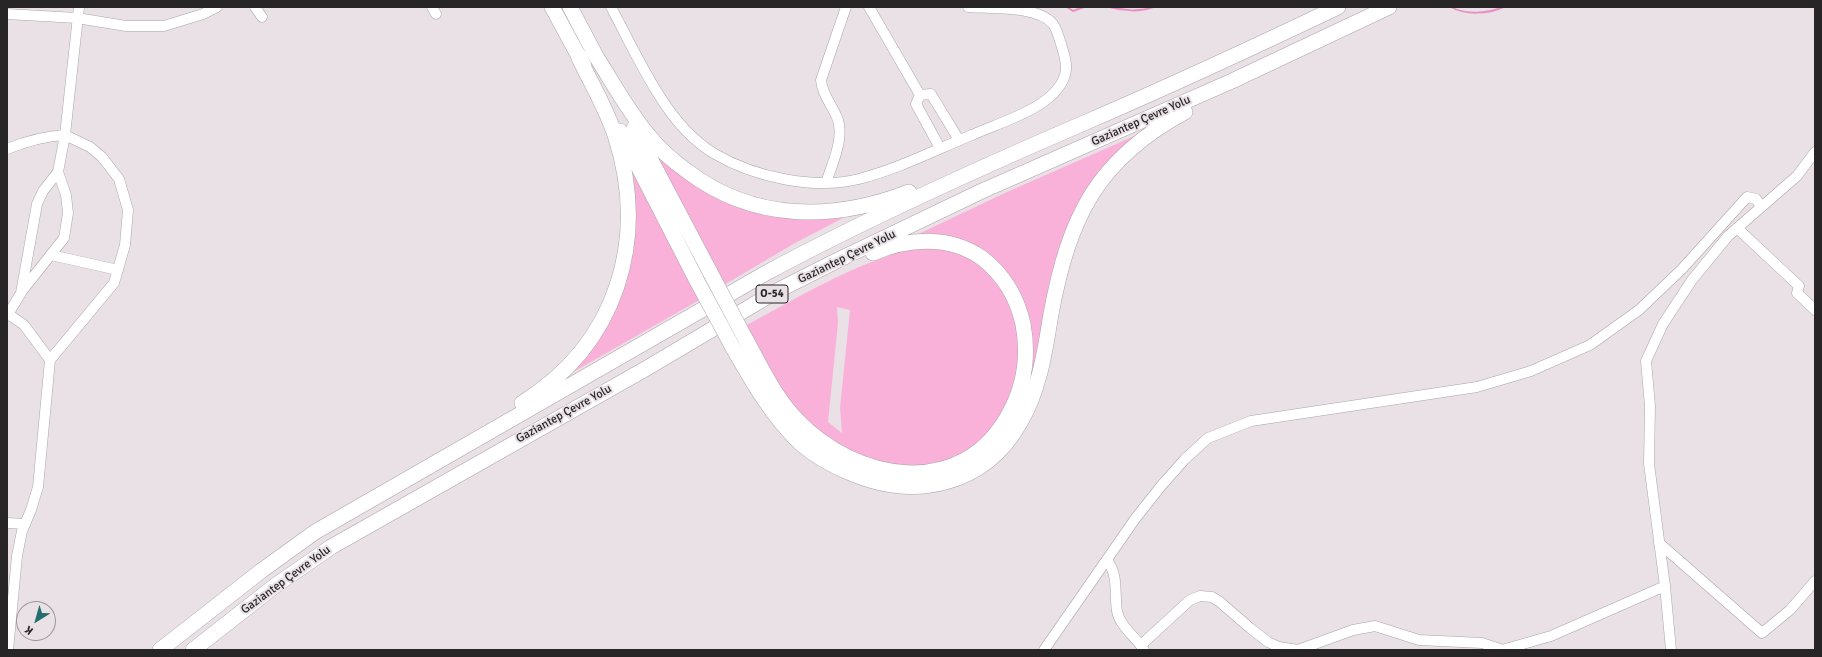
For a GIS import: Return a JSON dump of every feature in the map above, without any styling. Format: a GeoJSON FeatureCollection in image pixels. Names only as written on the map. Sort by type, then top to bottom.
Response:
{"type":"FeatureCollection","features":[{"type":"Feature","properties":{"kind":"highway"},"geometry":{"type":"LineString","coordinates":[[552,7],[602,97],[697,281],[780,398],[795,418],[809,432],[835,451],[874,468],[893,472],[929,472],[957,464],[970,457],[991,439],[1007,418],[1024,377],[1026,358],[1022,321],[1010,288],[990,264],[974,253],[957,245],[939,242],[899,244],[775,292]]}},
{"type":"Feature","properties":{"kind":"highway"},"geometry":{"type":"LineString","coordinates":[[570,7],[710,272],[739,342],[752,381],[774,415],[802,444],[835,467],[876,482],[897,486],[949,482],[965,476],[979,468],[1014,434],[1028,407],[1042,362],[1061,264],[1078,218],[1098,184],[1119,158],[1148,133],[1184,112],[1208,102],[1232,82]]}},
{"type":"Feature","properties":{"kind":"highway","name":"Gaziantep Çevre Yolu"},"geometry":{"type":"LineString","coordinates":[[160,650],[261,571],[315,532],[772,270],[823,243],[968,174],[1224,61],[1338,7]]}},
{"type":"Feature","properties":{"kind":"highway","name":"Gaziantep Çevre Yolu"},"geometry":{"type":"LineString","coordinates":[[193,650],[276,585],[331,547],[680,349],[775,292],[836,260],[982,191],[1232,82],[1389,7]]}},
{"type":"Feature","properties":{"kind":"highway"},"geometry":{"type":"LineString","coordinates":[[592,50],[636,120],[665,154],[706,184],[738,200],[770,209],[796,212],[840,211],[883,202],[930,184],[968,174]]}},
{"type":"Feature","properties":{"kind":"highway"},"geometry":{"type":"LineString","coordinates":[[468,444],[500,416],[539,392],[560,375],[592,339],[608,310],[617,288],[627,238],[628,214],[624,170],[614,134],[579,58]]}},
{"type":"Feature","properties":{"kind":"street"},"geometry":{"type":"LineString","coordinates":[[21,293],[37,204],[43,191],[58,172],[65,136],[79,7]]}},
{"type":"Feature","properties":{"kind":"street"},"geometry":{"type":"LineString","coordinates":[[7,14],[77,18],[126,26],[164,26],[203,14],[217,7]]}},
{"type":"Feature","properties":{"kind":"street"},"geometry":{"type":"LineString","coordinates":[[255,7],[262,17]]}},
{"type":"Feature","properties":{"kind":"street"},"geometry":{"type":"LineString","coordinates":[[611,7],[656,92],[694,138],[715,154],[742,166],[790,180],[826,183],[864,177],[913,161],[1042,104],[1060,86],[1065,75],[1066,62],[1059,36],[1053,25],[1045,18],[1034,12],[968,7]]}},
{"type":"Feature","properties":{"kind":"street"},"geometry":{"type":"LineString","coordinates":[[826,183],[839,142],[840,127],[823,90],[821,80],[846,7]]}},
{"type":"Feature","properties":{"kind":"street"},"geometry":{"type":"LineString","coordinates":[[868,7],[920,95]]}},
{"type":"Feature","properties":{"kind":"street"},"geometry":{"type":"LineString","coordinates":[[920,95],[931,94],[959,140]]}},
{"type":"Feature","properties":{"kind":"street"},"geometry":{"type":"LineString","coordinates":[[920,95],[916,104],[940,148]]}},
{"type":"Feature","properties":{"kind":"street"},"geometry":{"type":"LineString","coordinates":[[7,149],[45,136],[65,136],[76,140],[96,152],[112,168],[119,179],[128,210],[125,245],[114,283],[50,360],[38,487],[25,524],[17,556],[8,649]]}},
{"type":"Feature","properties":{"kind":"street"},"geometry":{"type":"LineString","coordinates":[[1671,650],[1665,586],[1649,464],[1650,406],[1646,361],[1664,324],[1692,280],[1728,236],[1797,176],[1815,152]]}},
{"type":"Feature","properties":{"kind":"street"},"geometry":{"type":"LineString","coordinates":[[50,360],[24,324],[8,314],[21,293],[64,238],[68,213],[66,195],[58,172]]}},
{"type":"Feature","properties":{"kind":"street"},"geometry":{"type":"LineString","coordinates":[[1044,650],[1135,519],[1185,459],[1208,438],[1251,421],[1477,387],[1531,371],[1590,345],[1639,310],[1682,269],[1747,197],[1756,198],[1761,207]]}},
{"type":"Feature","properties":{"kind":"street"},"geometry":{"type":"LineString","coordinates":[[1737,228],[1799,286],[1797,293],[1815,310]]}},
{"type":"Feature","properties":{"kind":"street"},"geometry":{"type":"LineString","coordinates":[[50,255],[118,270]]}},
{"type":"Feature","properties":{"kind":"street"},"geometry":{"type":"LineString","coordinates":[[7,523],[25,524]]}},
{"type":"Feature","properties":{"kind":"street"},"geometry":{"type":"LineString","coordinates":[[1659,543],[1762,633],[1790,610],[1815,581]]}},
{"type":"Feature","properties":{"kind":"street"},"geometry":{"type":"LineString","coordinates":[[1107,560],[1113,568],[1115,578],[1117,612],[1124,627],[1143,648],[1190,600],[1200,596],[1212,597],[1268,642],[1291,650],[1298,650],[1353,630],[1375,626],[1419,640],[1482,643],[1503,650],[1551,636],[1665,586]]}},
{"type":"Feature","properties":{"kind":"shaded area"},"geometry":{"type":"Polygon","coordinates":[[[1139,134],[1093,183],[1030,388],[1033,366],[1029,368],[999,266],[912,237],[1007,192],[1139,134]]]}},
{"type":"Feature","properties":{"kind":"shaded area"},"geometry":{"type":"Polygon","coordinates":[[[647,142],[707,191],[849,215],[795,243],[724,285],[647,142]]]}},
{"type":"Feature","properties":{"kind":"shaded area"},"geometry":{"type":"Polygon","coordinates":[[[626,158],[701,299],[568,375],[591,351],[619,297],[626,158]]]}},
{"type":"Feature","properties":{"kind":"shaded area"},"geometry":{"type":"Polygon","coordinates":[[[911,249],[943,249],[984,268],[1007,298],[1018,334],[1016,374],[1004,411],[980,441],[946,461],[902,465],[886,463],[876,461],[838,446],[830,441],[806,421],[789,402],[745,326],[805,293],[846,273],[911,249]],[[837,307],[838,323],[828,422],[842,433],[840,408],[850,310],[837,307]]]}},
{"type":"Feature","properties":{"kind":"waterway"},"geometry":{"type":"LineString","coordinates":[[1067,7],[1073,11],[1084,7]]}},
{"type":"Feature","properties":{"kind":"waterway"},"geometry":{"type":"LineString","coordinates":[[1110,7],[1132,10],[1143,10],[1153,7]]}},
{"type":"Feature","properties":{"kind":"waterway"},"geometry":{"type":"LineString","coordinates":[[1451,7],[1457,10],[1477,13],[1503,7]]}}]}
